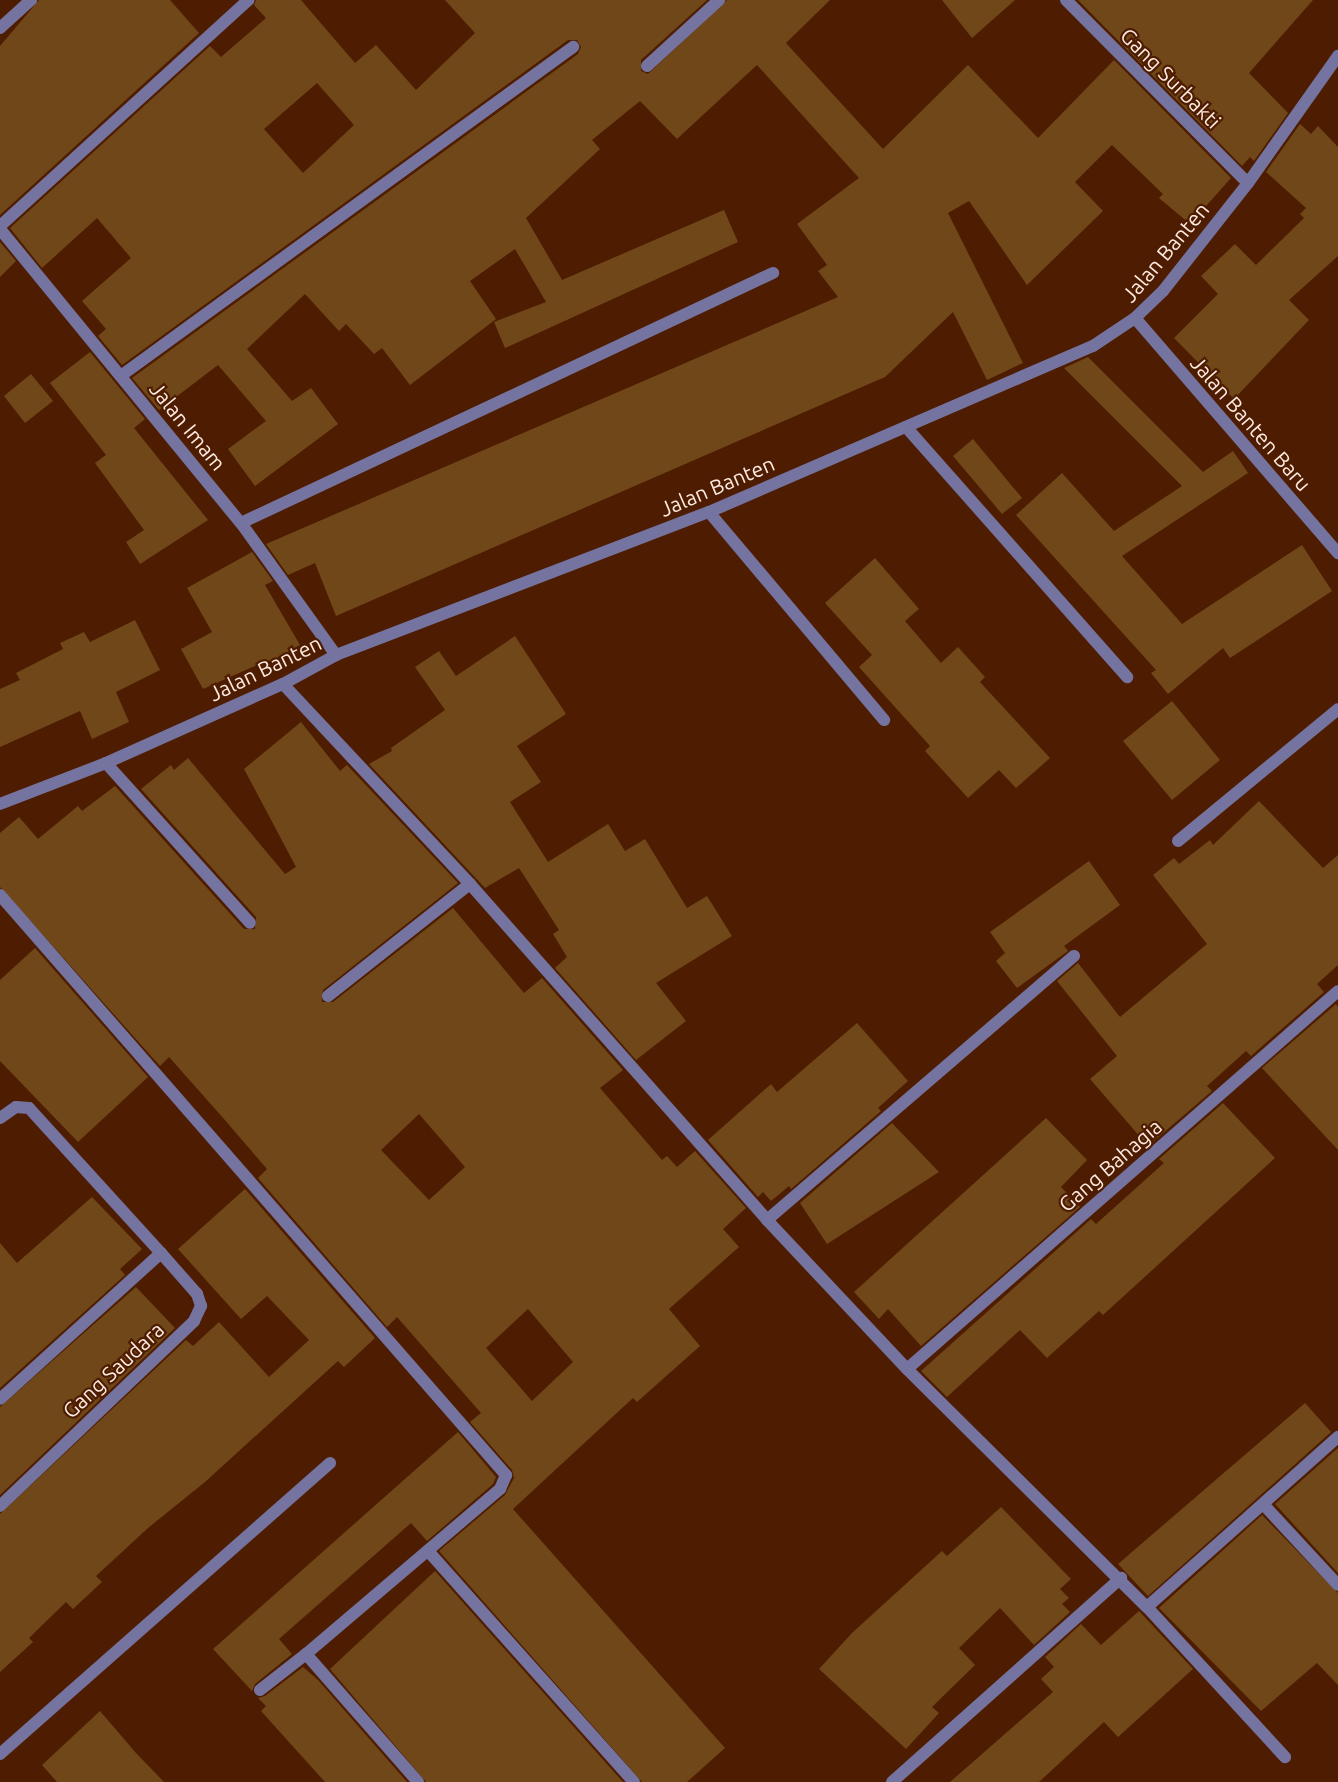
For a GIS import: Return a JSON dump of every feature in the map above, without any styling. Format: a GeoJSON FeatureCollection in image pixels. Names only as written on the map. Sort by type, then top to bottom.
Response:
{"type":"FeatureCollection","features":[{"type":"Feature","properties":{"kind":"street"},"geometry":{"type":"LineString","coordinates":[[0,28],[31,0]]}},
{"type":"Feature","properties":{"kind":"street"},"geometry":{"type":"LineString","coordinates":[[0,227],[248,0]]}},
{"type":"Feature","properties":{"kind":"street"},"geometry":{"type":"LineString","coordinates":[[647,66],[719,0]]}},
{"type":"Feature","properties":{"kind":"street","name":"Gang Surbakti"},"geometry":{"type":"LineString","coordinates":[[1066,0],[1248,183]]}},
{"type":"Feature","properties":{"kind":"street"},"geometry":{"type":"LineString","coordinates":[[122,375],[573,47]]}},
{"type":"Feature","properties":{"kind":"street","name":"Jalan Banten"},"geometry":{"type":"LineString","coordinates":[[0,804],[106,763],[284,684],[336,655],[709,512],[1093,346],[1135,318],[1163,291],[1334,70],[1338,56]]}},
{"type":"Feature","properties":{"kind":"street","name":"Jalan Imam"},"geometry":{"type":"LineString","coordinates":[[0,227],[241,523],[336,655]]}},
{"type":"Feature","properties":{"kind":"street"},"geometry":{"type":"LineString","coordinates":[[241,523],[773,273]]}},
{"type":"Feature","properties":{"kind":"street","name":"Jalan Banten Baru"},"geometry":{"type":"LineString","coordinates":[[1135,318],[1338,553]]}},
{"type":"Feature","properties":{"kind":"street"},"geometry":{"type":"LineString","coordinates":[[906,427],[1127,677]]}},
{"type":"Feature","properties":{"kind":"street"},"geometry":{"type":"LineString","coordinates":[[709,512],[884,720]]}},
{"type":"Feature","properties":{"kind":"street"},"geometry":{"type":"LineString","coordinates":[[284,684],[470,884],[767,1220],[907,1369],[1121,1578],[1285,1757]]}},
{"type":"Feature","properties":{"kind":"street"},"geometry":{"type":"LineString","coordinates":[[1178,841],[1338,709]]}},
{"type":"Feature","properties":{"kind":"street"},"geometry":{"type":"LineString","coordinates":[[106,763],[250,923]]}},
{"type":"Feature","properties":{"kind":"street"},"geometry":{"type":"LineString","coordinates":[[328,996],[470,884]]}},
{"type":"Feature","properties":{"kind":"street"},"geometry":{"type":"LineString","coordinates":[[0,895],[506,1475],[500,1489],[429,1552],[260,1690]]}},
{"type":"Feature","properties":{"kind":"street"},"geometry":{"type":"LineString","coordinates":[[767,1220],[1074,956]]}},
{"type":"Feature","properties":{"kind":"street","name":"Gang Bahagia"},"geometry":{"type":"LineString","coordinates":[[907,1369],[1338,991]]}},
{"type":"Feature","properties":{"kind":"street","name":"Gang Saudara"},"geometry":{"type":"LineString","coordinates":[[0,1118],[16,1107],[29,1108],[197,1294],[201,1306],[194,1321],[0,1506]]}},
{"type":"Feature","properties":{"kind":"street"},"geometry":{"type":"LineString","coordinates":[[0,1399],[161,1253]]}},
{"type":"Feature","properties":{"kind":"street"},"geometry":{"type":"LineString","coordinates":[[1147,1607],[1338,1437]]}},
{"type":"Feature","properties":{"kind":"street"},"geometry":{"type":"LineString","coordinates":[[0,1754],[330,1463]]}},
{"type":"Feature","properties":{"kind":"street"},"geometry":{"type":"LineString","coordinates":[[1263,1504],[1338,1585]]}},
{"type":"Feature","properties":{"kind":"street"},"geometry":{"type":"LineString","coordinates":[[429,1552],[634,1782]]}},
{"type":"Feature","properties":{"kind":"street"},"geometry":{"type":"LineString","coordinates":[[892,1782],[1121,1578]]}},
{"type":"Feature","properties":{"kind":"street"},"geometry":{"type":"LineString","coordinates":[[306,1654],[418,1782]]}},
{"type":"Feature","properties":{"kind":"building"},"geometry":{"type":"Polygon","coordinates":[[[39,0],[170,0],[199,33],[0,215],[0,46],[39,0]]]}},
{"type":"Feature","properties":{"kind":"building"},"geometry":{"type":"Polygon","coordinates":[[[256,0],[301,0],[355,63],[376,45],[416,90],[475,33],[445,0],[707,0],[641,60],[641,71],[648,74],[727,0],[830,0],[786,43],[883,149],[968,65],[1038,138],[1114,60],[1231,178],[1190,224],[1159,198],[1163,194],[1112,145],[1075,182],[1103,211],[1027,285],[969,201],[948,213],[1023,363],[987,380],[953,312],[885,377],[336,616],[315,563],[288,575],[266,544],[838,297],[818,271],[827,265],[797,224],[859,178],[757,65],[677,139],[640,101],[592,140],[600,149],[526,218],[562,280],[724,210],[738,242],[505,348],[494,322],[546,302],[515,249],[470,281],[496,319],[410,385],[382,348],[374,354],[346,324],[339,331],[305,294],[247,349],[292,401],[311,388],[338,424],[255,486],[228,449],[266,421],[218,365],[159,410],[132,378],[578,54],[581,47],[577,40],[568,40],[122,365],[98,336],[106,329],[82,301],[131,258],[97,218],[42,268],[10,228],[210,46],[221,57],[266,18],[254,5],[256,0]],[[317,83],[264,129],[303,173],[354,125],[317,83]]]}},
{"type":"Feature","properties":{"kind":"building"},"geometry":{"type":"Polygon","coordinates":[[[942,0],[1015,0],[972,38],[942,0]]]}},
{"type":"Feature","properties":{"kind":"building"},"geometry":{"type":"Polygon","coordinates":[[[1078,0],[1313,0],[1249,73],[1288,113],[1254,161],[1250,157],[1242,166],[1078,0]]]}},
{"type":"Feature","properties":{"kind":"building"},"geometry":{"type":"Polygon","coordinates":[[[1300,124],[1311,134],[1318,126],[1338,147],[1338,256],[1289,300],[1309,320],[1234,399],[1174,338],[1218,294],[1201,276],[1235,244],[1256,265],[1304,218],[1300,214],[1306,208],[1266,172],[1300,124]]]}},
{"type":"Feature","properties":{"kind":"building"},"geometry":{"type":"Polygon","coordinates":[[[0,242],[16,261],[0,277],[0,242]]]}},
{"type":"Feature","properties":{"kind":"building"},"geometry":{"type":"Polygon","coordinates":[[[90,352],[145,419],[134,428],[208,520],[140,564],[126,542],[144,530],[95,463],[106,455],[50,383],[90,352]]]}},
{"type":"Feature","properties":{"kind":"building"},"geometry":{"type":"Polygon","coordinates":[[[1088,357],[1203,472],[1233,451],[1248,473],[1122,556],[1182,624],[1302,545],[1332,591],[1230,658],[1223,648],[1168,694],[1151,673],[1156,670],[1016,515],[1062,473],[1114,531],[1182,486],[1064,368],[1088,357]]]}},
{"type":"Feature","properties":{"kind":"building"},"geometry":{"type":"Polygon","coordinates":[[[31,374],[53,401],[25,423],[4,396],[31,374]]]}},
{"type":"Feature","properties":{"kind":"building"},"geometry":{"type":"Polygon","coordinates":[[[973,439],[1022,498],[1002,514],[953,456],[973,439]]]}},
{"type":"Feature","properties":{"kind":"building"},"geometry":{"type":"Polygon","coordinates":[[[252,552],[273,581],[265,585],[300,645],[259,668],[257,665],[203,689],[181,649],[212,632],[187,588],[252,552]]]}},
{"type":"Feature","properties":{"kind":"building"},"geometry":{"type":"Polygon","coordinates":[[[875,558],[919,609],[905,621],[941,663],[958,647],[985,677],[980,682],[1050,758],[1016,788],[999,770],[968,798],[925,751],[930,746],[859,667],[872,655],[825,603],[875,558]]]}},
{"type":"Feature","properties":{"kind":"building"},"geometry":{"type":"Polygon","coordinates":[[[135,620],[160,670],[116,692],[129,722],[92,739],[80,711],[0,747],[0,689],[20,680],[16,673],[63,649],[60,643],[84,632],[90,642],[135,620]]]}},
{"type":"Feature","properties":{"kind":"building"},"geometry":{"type":"Polygon","coordinates":[[[515,636],[566,714],[517,746],[541,782],[510,802],[548,862],[608,824],[625,851],[645,839],[687,908],[707,896],[732,936],[656,983],[686,1021],[636,1060],[555,968],[567,957],[553,934],[559,930],[519,868],[485,888],[369,764],[392,751],[391,748],[445,710],[415,667],[439,651],[456,676],[515,636]]]}},
{"type":"Feature","properties":{"kind":"building"},"geometry":{"type":"Polygon","coordinates":[[[1172,701],[1220,760],[1172,800],[1123,741],[1172,701]]]}},
{"type":"Feature","properties":{"kind":"building"},"geometry":{"type":"Polygon","coordinates":[[[301,722],[340,771],[347,765],[458,883],[323,990],[322,1002],[333,1002],[453,908],[524,993],[542,978],[623,1070],[600,1088],[662,1160],[667,1156],[677,1167],[695,1151],[746,1208],[723,1229],[739,1247],[669,1309],[700,1346],[637,1402],[633,1398],[513,1509],[725,1748],[687,1782],[642,1782],[439,1551],[505,1495],[514,1478],[512,1470],[470,1422],[481,1413],[397,1317],[387,1327],[258,1178],[267,1169],[224,1119],[169,1057],[160,1066],[0,887],[0,833],[19,817],[38,839],[78,806],[82,811],[115,786],[244,929],[255,929],[256,917],[141,789],[171,765],[174,770],[188,758],[285,874],[296,867],[244,769],[301,722]],[[419,1114],[381,1150],[429,1200],[465,1167],[419,1114]],[[528,1309],[486,1348],[532,1401],[573,1362],[528,1309]]]}},
{"type":"Feature","properties":{"kind":"building"},"geometry":{"type":"Polygon","coordinates":[[[1259,801],[1323,868],[1338,855],[1338,965],[1317,984],[1324,992],[1251,1056],[1246,1051],[1207,1086],[1212,1091],[1148,1146],[1090,1079],[1117,1056],[1057,981],[1078,963],[1120,1017],[1207,944],[1153,875],[1174,858],[1179,864],[1210,840],[1213,845],[1259,801]]]}},
{"type":"Feature","properties":{"kind":"building"},"geometry":{"type":"Polygon","coordinates":[[[1089,861],[1120,905],[1064,946],[1068,951],[1017,988],[996,961],[1005,953],[990,932],[1089,861]]]}},
{"type":"Feature","properties":{"kind":"building"},"geometry":{"type":"Polygon","coordinates":[[[35,948],[148,1077],[78,1142],[0,1061],[0,980],[35,948]]]}},
{"type":"Feature","properties":{"kind":"building"},"geometry":{"type":"Polygon","coordinates":[[[1336,1004],[1338,1007],[1338,1150],[1262,1068],[1336,1004]]]}},
{"type":"Feature","properties":{"kind":"building"},"geometry":{"type":"Polygon","coordinates":[[[857,1023],[908,1081],[878,1108],[881,1111],[791,1189],[789,1186],[771,1201],[763,1192],[758,1197],[708,1140],[771,1084],[777,1092],[857,1023]]]}},
{"type":"Feature","properties":{"kind":"building"},"geometry":{"type":"Polygon","coordinates":[[[1223,1103],[1275,1158],[1103,1315],[1099,1311],[1047,1358],[1020,1330],[947,1397],[921,1371],[1091,1219],[1096,1224],[1164,1163],[1159,1159],[1223,1103]]]}},
{"type":"Feature","properties":{"kind":"building"},"geometry":{"type":"Polygon","coordinates":[[[1046,1118],[1087,1160],[1061,1187],[1080,1207],[921,1346],[888,1309],[879,1319],[854,1292],[1046,1118]]]}},
{"type":"Feature","properties":{"kind":"building"},"geometry":{"type":"Polygon","coordinates":[[[892,1123],[939,1172],[827,1244],[800,1203],[892,1123]]]}},
{"type":"Feature","properties":{"kind":"building"},"geometry":{"type":"Polygon","coordinates":[[[245,1189],[375,1338],[344,1367],[338,1361],[205,1482],[148,1528],[96,1576],[102,1582],[73,1609],[66,1602],[29,1638],[33,1642],[0,1672],[0,1514],[186,1340],[193,1346],[219,1322],[269,1377],[309,1340],[267,1296],[241,1319],[178,1249],[245,1189]]]}},
{"type":"Feature","properties":{"kind":"building"},"geometry":{"type":"Polygon","coordinates":[[[92,1197],[142,1249],[120,1269],[125,1275],[0,1388],[0,1243],[17,1263],[92,1197]]]}},
{"type":"Feature","properties":{"kind":"building"},"geometry":{"type":"Polygon","coordinates":[[[136,1287],[175,1328],[0,1495],[0,1407],[136,1287]]]}},
{"type":"Feature","properties":{"kind":"building"},"geometry":{"type":"Polygon","coordinates":[[[1305,1403],[1331,1432],[1148,1596],[1118,1564],[1305,1403]]]}},
{"type":"Feature","properties":{"kind":"building"},"geometry":{"type":"Polygon","coordinates":[[[458,1432],[496,1477],[493,1484],[427,1541],[411,1523],[279,1639],[292,1654],[255,1684],[252,1691],[213,1649],[458,1432]]]}},
{"type":"Feature","properties":{"kind":"building"},"geometry":{"type":"Polygon","coordinates":[[[1338,1448],[1338,1573],[1275,1504],[1338,1448]]]}},
{"type":"Feature","properties":{"kind":"building"},"geometry":{"type":"Polygon","coordinates":[[[1001,1507],[1071,1579],[1060,1589],[1069,1598],[1062,1604],[1070,1612],[1034,1645],[1000,1608],[959,1648],[975,1665],[932,1707],[939,1713],[906,1749],[819,1669],[852,1633],[942,1551],[947,1556],[1001,1507]]]}},
{"type":"Feature","properties":{"kind":"building"},"geometry":{"type":"Polygon","coordinates":[[[1262,1515],[1338,1593],[1338,1685],[1317,1663],[1261,1711],[1159,1608],[1262,1515]]]}},
{"type":"Feature","properties":{"kind":"building"},"geometry":{"type":"Polygon","coordinates":[[[435,1571],[623,1782],[426,1782],[330,1669],[435,1571]]]}},
{"type":"Feature","properties":{"kind":"building"},"geometry":{"type":"Polygon","coordinates":[[[1139,1611],[1193,1669],[1118,1737],[1104,1722],[1039,1782],[950,1782],[1053,1692],[1041,1679],[1054,1667],[1045,1657],[1081,1624],[1101,1645],[1139,1611]]]}},
{"type":"Feature","properties":{"kind":"building"},"geometry":{"type":"Polygon","coordinates":[[[303,1667],[318,1680],[407,1782],[325,1782],[261,1711],[266,1706],[258,1698],[265,1696],[303,1667]]]}},
{"type":"Feature","properties":{"kind":"building"},"geometry":{"type":"Polygon","coordinates":[[[100,1711],[164,1782],[57,1782],[42,1765],[100,1711]]]}}]}
